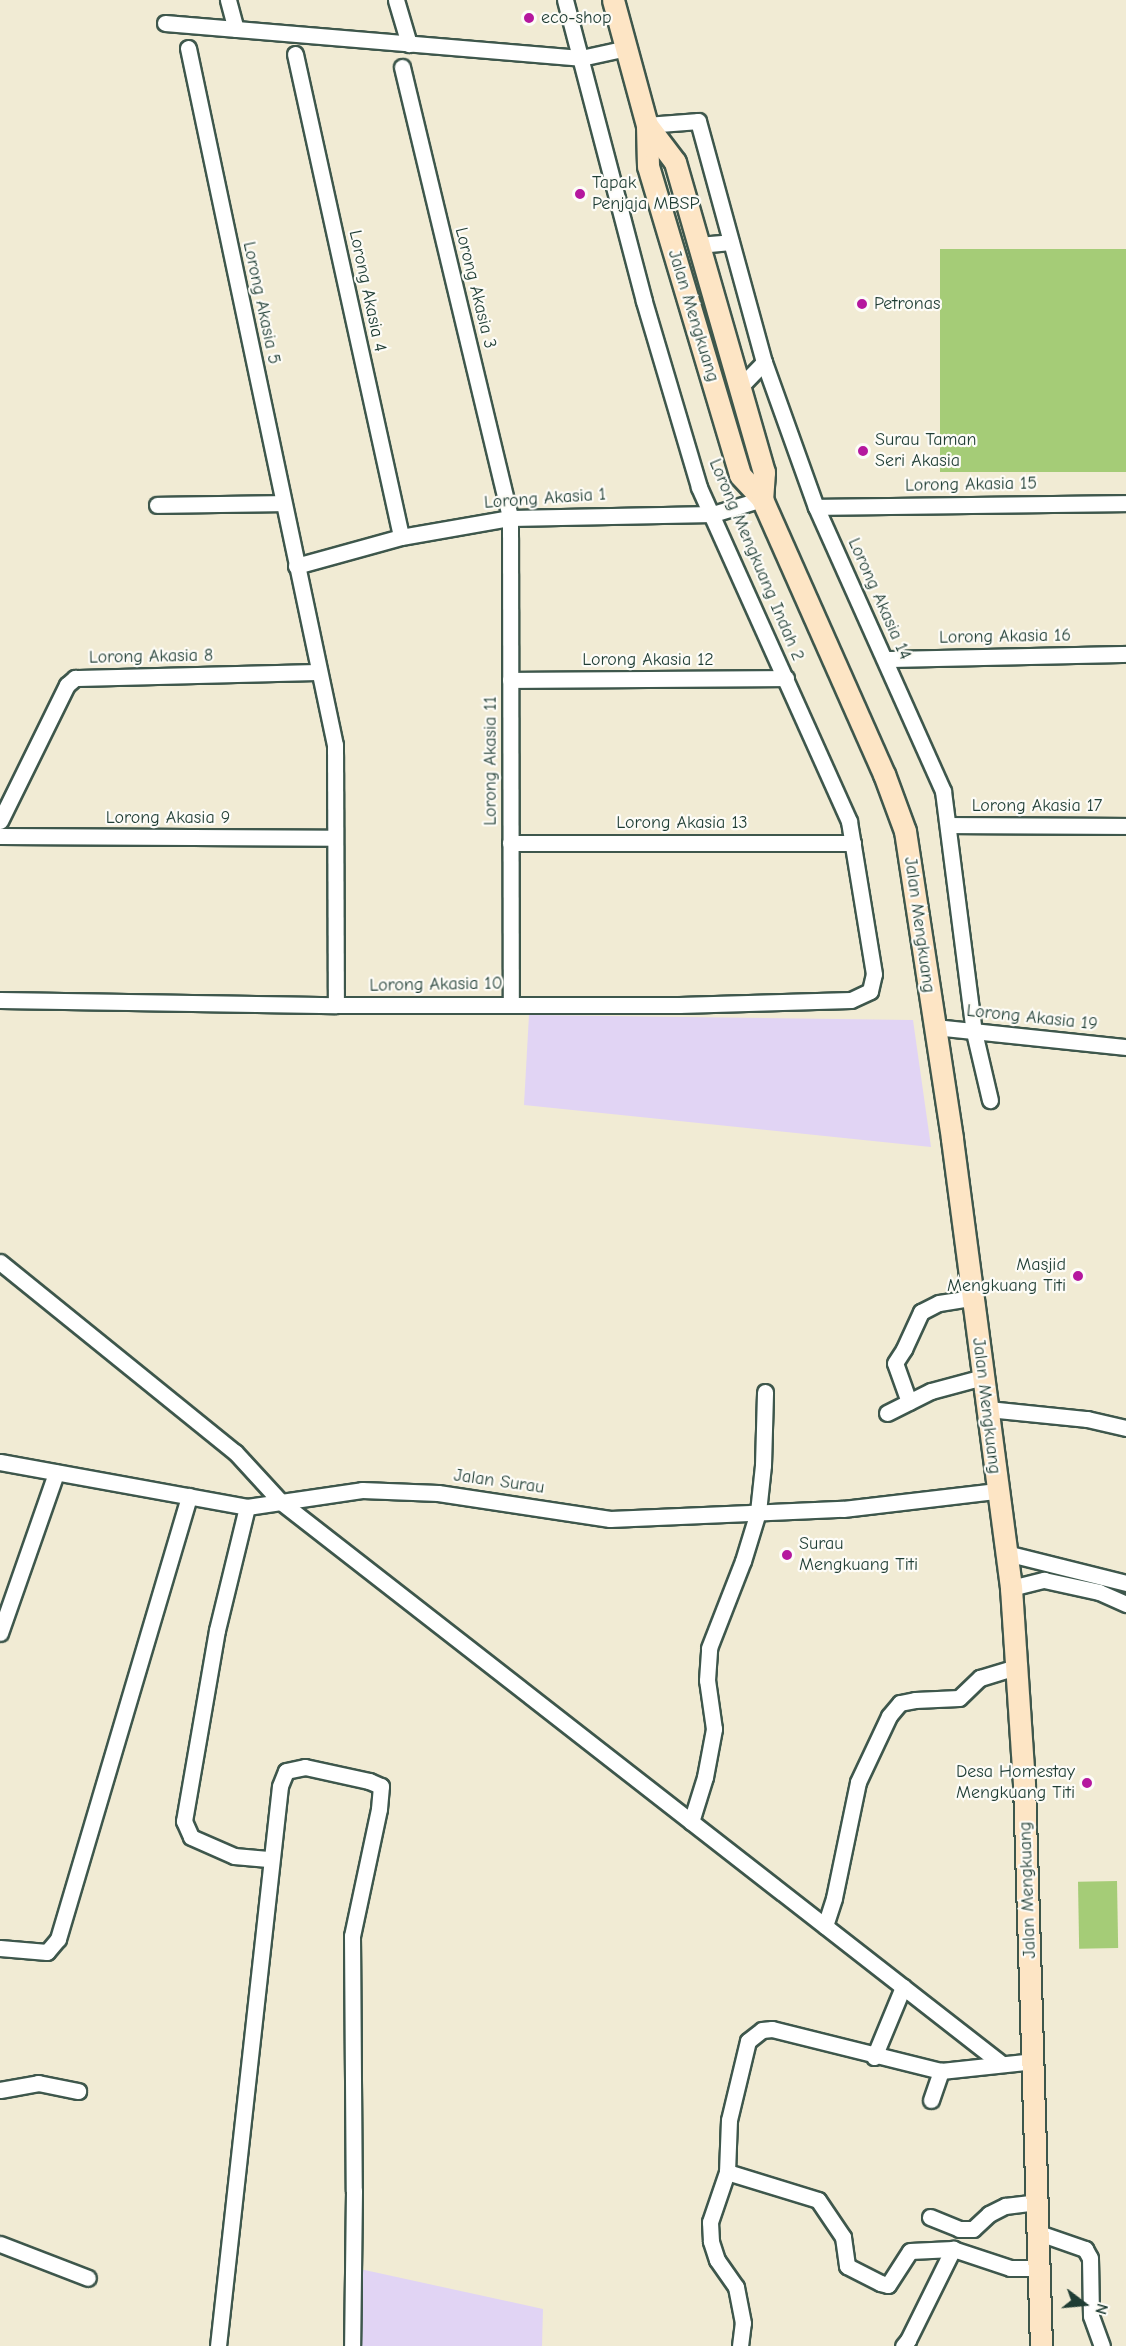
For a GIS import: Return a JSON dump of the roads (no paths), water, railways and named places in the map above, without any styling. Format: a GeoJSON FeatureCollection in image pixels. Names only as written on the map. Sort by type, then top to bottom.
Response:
{"type":"FeatureCollection","features":[{"type":"Feature","properties":{"kind":"main road","name":"Jalan Mengkuang"},"geometry":{"type":"LineString","coordinates":[[614,0],[647,125],[648,166],[740,475],[762,500],[884,774],[905,831],[935,1027],[988,1409],[997,1491],[1016,1555],[1019,1586],[1017,1667],[1034,2061],[1041,2346]]}},
{"type":"Feature","properties":{"kind":"main road","name":"Jalan Mengkuang"},"geometry":{"type":"LineString","coordinates":[[647,125],[675,162],[764,472],[762,500]]}},
{"type":"Feature","properties":{"kind":"street"},"geometry":{"type":"LineString","coordinates":[[228,0],[236,29]]}},
{"type":"Feature","properties":{"kind":"street"},"geometry":{"type":"LineString","coordinates":[[396,0],[409,44]]}},
{"type":"Feature","properties":{"kind":"street","name":"Lorong Mengkuang Indah 2"},"geometry":{"type":"LineString","coordinates":[[565,0],[644,301],[699,487],[849,821],[874,974],[870,991]]}},
{"type":"Feature","properties":{"kind":"street"},"geometry":{"type":"LineString","coordinates":[[165,23],[580,58],[627,48]]}},
{"type":"Feature","properties":{"kind":"street","name":"Lorong Akasia 5"},"geometry":{"type":"LineString","coordinates":[[188,48],[282,503],[335,745],[336,1005]]}},
{"type":"Feature","properties":{"kind":"street","name":"Lorong Akasia 4"},"geometry":{"type":"LineString","coordinates":[[295,54],[401,537]]}},
{"type":"Feature","properties":{"kind":"street","name":"Lorong Akasia 3"},"geometry":{"type":"LineString","coordinates":[[402,67],[510,518]]}},
{"type":"Feature","properties":{"kind":"street","name":"Lorong Akasia 14"},"geometry":{"type":"LineString","coordinates":[[647,125],[698,121],[764,362],[816,507],[886,659],[943,791],[974,1032],[990,1100]]}},
{"type":"Feature","properties":{"kind":"street"},"geometry":{"type":"LineString","coordinates":[[698,245],[731,242]]}},
{"type":"Feature","properties":{"kind":"street"},"geometry":{"type":"LineString","coordinates":[[739,388],[764,362]]}},
{"type":"Feature","properties":{"kind":"street","name":"Lorong Akasia 1"},"geometry":{"type":"LineString","coordinates":[[296,566],[401,537],[510,518],[713,514],[762,500]]}},
{"type":"Feature","properties":{"kind":"street"},"geometry":{"type":"LineString","coordinates":[[157,505],[282,503]]}},
{"type":"Feature","properties":{"kind":"street","name":"Lorong Akasia 15"},"geometry":{"type":"LineString","coordinates":[[816,507],[1126,503]]}},
{"type":"Feature","properties":{"kind":"street","name":"Lorong Akasia 11"},"geometry":{"type":"LineString","coordinates":[[510,518],[511,1004]]}},
{"type":"Feature","properties":{"kind":"street","name":"Lorong Akasia 16"},"geometry":{"type":"LineString","coordinates":[[886,659],[1126,654]]}},
{"type":"Feature","properties":{"kind":"street","name":"Lorong Akasia 8"},"geometry":{"type":"LineString","coordinates":[[0,821],[67,685],[75,678],[319,672]]}},
{"type":"Feature","properties":{"kind":"street","name":"Lorong Akasia 12"},"geometry":{"type":"LineString","coordinates":[[510,680],[786,678]]}},
{"type":"Feature","properties":{"kind":"street","name":"Lorong Akasia 17"},"geometry":{"type":"LineString","coordinates":[[948,825],[1126,826]]}},
{"type":"Feature","properties":{"kind":"street","name":"Lorong Akasia 9"},"geometry":{"type":"LineString","coordinates":[[0,836],[335,838]]}},
{"type":"Feature","properties":{"kind":"street","name":"Lorong Akasia 13"},"geometry":{"type":"LineString","coordinates":[[510,843],[853,843]]}},
{"type":"Feature","properties":{"kind":"street","name":"Lorong Akasia 10"},"geometry":{"type":"LineString","coordinates":[[0,1000],[336,1005],[679,1005],[850,1000],[870,991]]}},
{"type":"Feature","properties":{"kind":"street","name":"Lorong Akasia 19"},"geometry":{"type":"LineString","coordinates":[[935,1027],[1126,1047]]}},
{"type":"Feature","properties":{"kind":"street"},"geometry":{"type":"LineString","coordinates":[[0,1262],[235,1452],[281,1502],[1002,2064]]}},
{"type":"Feature","properties":{"kind":"street"},"geometry":{"type":"LineString","coordinates":[[909,1402],[895,1363],[921,1312],[939,1303],[972,1298]]}},
{"type":"Feature","properties":{"kind":"street"},"geometry":{"type":"LineString","coordinates":[[887,1413],[931,1391],[983,1377]]}},
{"type":"Feature","properties":{"kind":"street"},"geometry":{"type":"LineString","coordinates":[[692,1822],[705,1777],[714,1729],[706,1680],[709,1648],[743,1561],[758,1512],[763,1465],[765,1392]]}},
{"type":"Feature","properties":{"kind":"street"},"geometry":{"type":"LineString","coordinates":[[988,1409],[1087,1419],[1126,1428]]}},
{"type":"Feature","properties":{"kind":"street","name":"Jalan Surau"},"geometry":{"type":"LineString","coordinates":[[0,1462],[247,1507],[362,1490],[438,1493],[610,1519],[843,1509],[997,1491]]}},
{"type":"Feature","properties":{"kind":"street"},"geometry":{"type":"LineString","coordinates":[[0,1633],[56,1473]]}},
{"type":"Feature","properties":{"kind":"street"},"geometry":{"type":"LineString","coordinates":[[0,1948],[47,1952],[58,1939],[189,1496]]}},
{"type":"Feature","properties":{"kind":"street"},"geometry":{"type":"LineString","coordinates":[[247,1507],[217,1630],[184,1821],[191,1837],[234,1856],[271,1859]]}},
{"type":"Feature","properties":{"kind":"street"},"geometry":{"type":"LineString","coordinates":[[1016,1555],[1126,1583]]}},
{"type":"Feature","properties":{"kind":"street"},"geometry":{"type":"LineString","coordinates":[[1019,1586],[1044,1580],[1099,1592],[1126,1604]]}},
{"type":"Feature","properties":{"kind":"street"},"geometry":{"type":"LineString","coordinates":[[825,1926],[834,1898],[858,1782],[889,1716],[900,1703],[958,1698],[980,1678],[1017,1667]]}},
{"type":"Feature","properties":{"kind":"street"},"geometry":{"type":"LineString","coordinates":[[218,2346],[280,1786],[286,1771],[305,1767],[369,1781],[381,1786],[379,1809],[352,1936],[354,2191],[352,2346]]}},
{"type":"Feature","properties":{"kind":"street"},"geometry":{"type":"LineString","coordinates":[[874,2057],[903,1987]]}},
{"type":"Feature","properties":{"kind":"street"},"geometry":{"type":"LineString","coordinates":[[740,2346],[743,2323],[736,2287],[717,2260],[711,2241],[710,2222],[727,2172],[729,2120],[748,2042],[762,2030],[789,2032],[874,2057],[941,2071],[1034,2061]]}},
{"type":"Feature","properties":{"kind":"street"},"geometry":{"type":"LineString","coordinates":[[931,2100],[941,2071]]}},
{"type":"Feature","properties":{"kind":"street"},"geometry":{"type":"LineString","coordinates":[[0,2090],[38,2083],[78,2091]]}},
{"type":"Feature","properties":{"kind":"street"},"geometry":{"type":"LineString","coordinates":[[727,2172],[818,2200],[843,2237],[847,2266],[880,2283],[888,2284],[910,2251],[953,2249],[1010,2268],[1039,2268]]}},
{"type":"Feature","properties":{"kind":"street"},"geometry":{"type":"LineString","coordinates":[[930,2217],[959,2229],[974,2229],[989,2214],[1005,2206],[1037,2202]]}},
{"type":"Feature","properties":{"kind":"street"},"geometry":{"type":"LineString","coordinates":[[1039,2233],[1085,2249],[1090,2258],[1091,2316],[1102,2346]]}},
{"type":"Feature","properties":{"kind":"street"},"geometry":{"type":"LineString","coordinates":[[0,2244],[88,2278]]}},
{"type":"Feature","properties":{"kind":"street"},"geometry":{"type":"LineString","coordinates":[[903,2346],[953,2249]]}},
{"type":"Feature","properties":{"kind":"place","name":"eco-shop"},"geometry":{"type":"Point","coordinates":[529,18]}},
{"type":"Feature","properties":{"kind":"place","name":"Tapak Penjaja MBSP"},"geometry":{"type":"Point","coordinates":[580,194]}},
{"type":"Feature","properties":{"kind":"place","name":"Petronas"},"geometry":{"type":"Point","coordinates":[862,304]}},
{"type":"Feature","properties":{"kind":"place","name":"Surau Taman Seri Akasia"},"geometry":{"type":"Point","coordinates":[863,451]}},
{"type":"Feature","properties":{"kind":"place","name":"Masjid Mengkuang Titi"},"geometry":{"type":"Point","coordinates":[1078,1276]}},
{"type":"Feature","properties":{"kind":"place","name":"Surau Mengkuang Titi"},"geometry":{"type":"Point","coordinates":[787,1555]}},
{"type":"Feature","properties":{"kind":"place","name":"Desa Homestay Mengkuang Titi"},"geometry":{"type":"Point","coordinates":[1087,1783]}}]}
